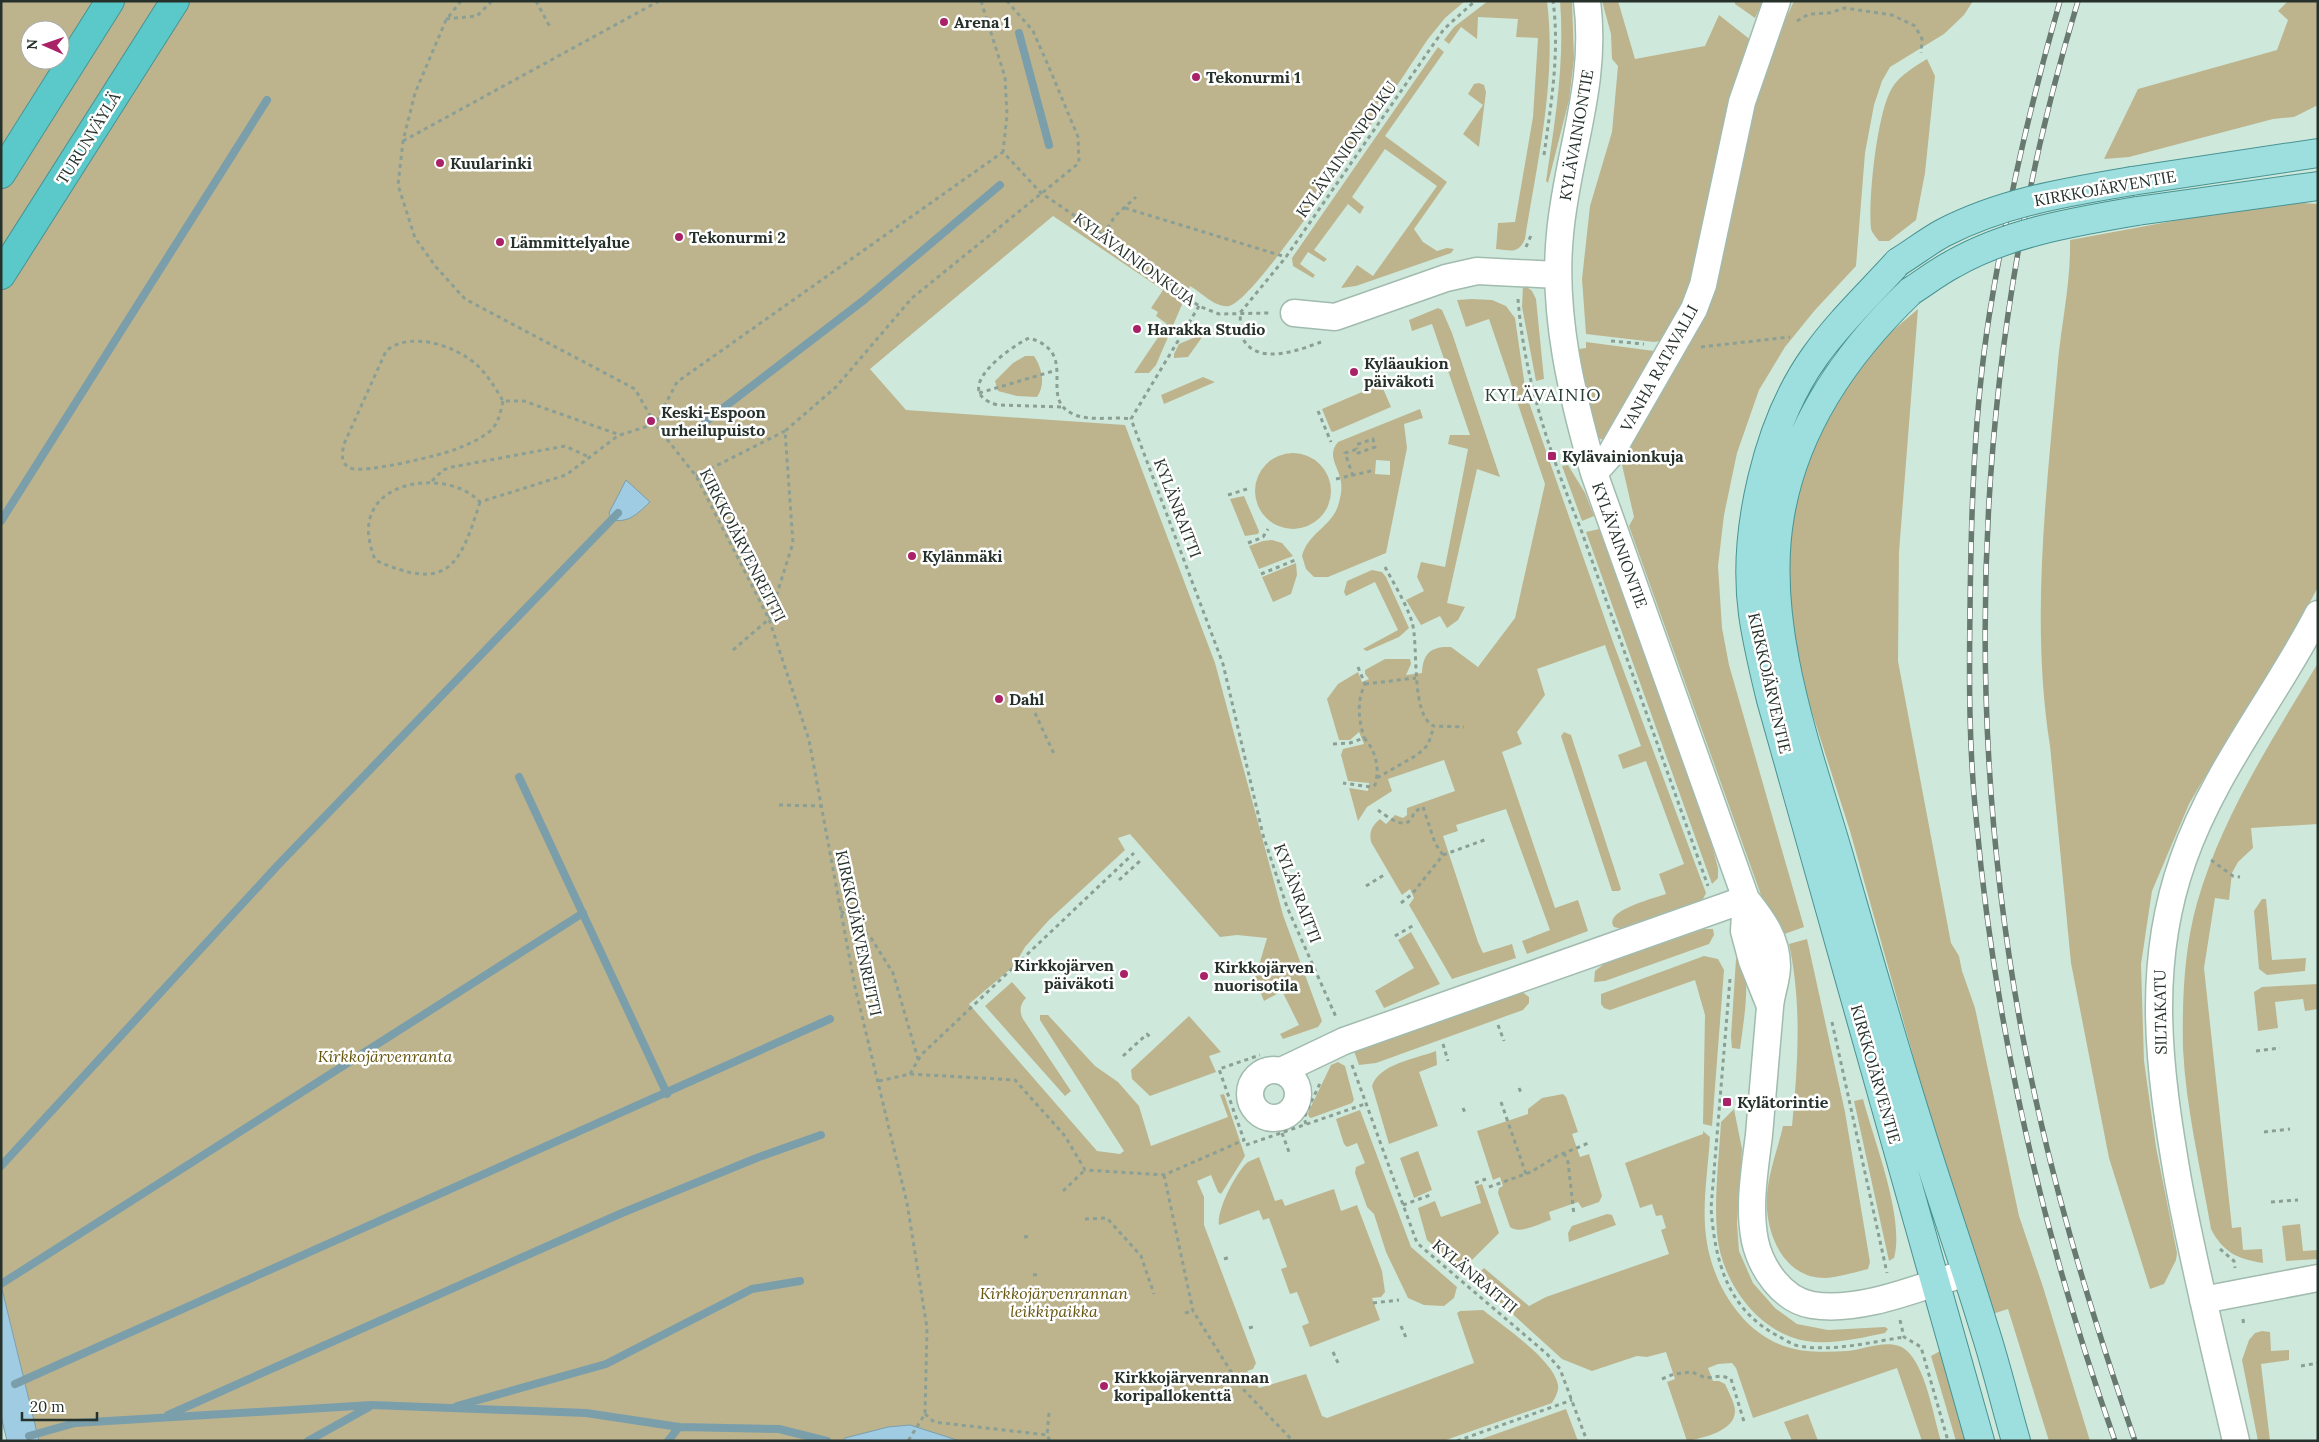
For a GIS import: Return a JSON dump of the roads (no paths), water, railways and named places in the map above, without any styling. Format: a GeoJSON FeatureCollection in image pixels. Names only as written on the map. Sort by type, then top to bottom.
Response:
{"type":"FeatureCollection","features":[{"type":"Feature","properties":{"kind":"highway"},"geometry":{"type":"LineString","coordinates":[[1,174],[110,1]]}},
{"type":"Feature","properties":{"kind":"highway","name":"TURUNVÄYLÄ"},"geometry":{"type":"LineString","coordinates":[[1,274],[175,1]]}},
{"type":"Feature","properties":{"kind":"main road","name":"KIRKKOJÄRVENTIE"},"geometry":{"type":"LineString","coordinates":[[1980,1441],[1771,700],[1758,647],[1751,585],[1754,514],[1768,455],[1789,402],[1814,357],[1843,321],[1898,262],[1943,234],[1994,211],[2047,195],[2318,153]]}},
{"type":"Feature","properties":{"kind":"main road","name":"KIRKKOJÄRVENTIE"},"geometry":{"type":"LineString","coordinates":[[2016,1441],[1984,1328],[1918,1124],[1792,692],[1780,638],[1775,585],[1776,546],[1780,515],[1791,465],[1810,420],[1860,344],[1885,315],[1911,291],[1953,263],[1998,243],[2049,227],[2137,211],[2318,186]]}},
{"type":"Feature","properties":{"kind":"street","name":"KYLÄVAINIONTIE"},"geometry":{"type":"LineString","coordinates":[[1587,1],[1589,17],[1587,88],[1560,232],[1557,275],[1568,364],[1579,421],[1594,473],[1746,899],[1744,931],[1752,961],[1770,1006],[1754,1176],[1753,1224],[1755,1241],[1762,1261],[1777,1285],[1792,1297],[1811,1305],[1860,1305],[1966,1273]]}},
{"type":"Feature","properties":{"kind":"street","name":"VANHA RATAVALLI"},"geometry":{"type":"LineString","coordinates":[[1594,473],[1610,454],[1694,309],[1703,284],[1742,102],[1777,1]]}},
{"type":"Feature","properties":{"kind":"street"},"geometry":{"type":"LineString","coordinates":[[1294,313],[1334,316],[1446,278],[1477,271],[1557,275]]}},
{"type":"Feature","properties":{"kind":"street","name":"SILTAKATU"},"geometry":{"type":"LineString","coordinates":[[2236,1441],[2203,1300],[2163,1096],[2158,1024],[2158,971],[2167,914],[2183,860],[2205,806],[2301,646],[2318,614]]}},
{"type":"Feature","properties":{"kind":"street"},"geometry":{"type":"LineString","coordinates":[[1281,1071],[1344,1040],[1746,899]]}},
{"type":"Feature","properties":{"kind":"street"},"geometry":{"type":"LineString","coordinates":[[2203,1300],[2318,1278]]}},
{"type":"Feature","properties":{"kind":"water"},"geometry":{"type":"Polygon","coordinates":[[[626,480],[650,502],[637,514],[628,519],[612,520],[609,513],[626,480]]]}},
{"type":"Feature","properties":{"kind":"water"},"geometry":{"type":"Polygon","coordinates":[[[1,1285],[39,1441],[7,1441],[1,1416],[1,1285]]]}},
{"type":"Feature","properties":{"kind":"water"},"geometry":{"type":"Polygon","coordinates":[[[910,1425],[960,1441],[843,1441],[845,1438],[888,1427],[910,1425]]]}},
{"type":"Feature","properties":{"kind":"waterway"},"geometry":{"type":"LineString","coordinates":[[1019,33],[1049,145]]}},
{"type":"Feature","properties":{"kind":"waterway"},"geometry":{"type":"LineString","coordinates":[[1,521],[267,100]]}},
{"type":"Feature","properties":{"kind":"waterway"},"geometry":{"type":"LineString","coordinates":[[705,422],[864,300],[1000,185]]}},
{"type":"Feature","properties":{"kind":"waterway"},"geometry":{"type":"LineString","coordinates":[[1,1166],[278,865],[618,513]]}},
{"type":"Feature","properties":{"kind":"waterway"},"geometry":{"type":"LineString","coordinates":[[519,777],[667,1094]]}},
{"type":"Feature","properties":{"kind":"waterway"},"geometry":{"type":"LineString","coordinates":[[1,1284],[583,913]]}},
{"type":"Feature","properties":{"kind":"waterway"},"geometry":{"type":"LineString","coordinates":[[15,1384],[830,1019]]}},
{"type":"Feature","properties":{"kind":"waterway"},"geometry":{"type":"LineString","coordinates":[[168,1415],[622,1213],[759,1157],[821,1135]]}},
{"type":"Feature","properties":{"kind":"waterway"},"geometry":{"type":"LineString","coordinates":[[457,1406],[606,1364],[752,1289],[800,1281]]}},
{"type":"Feature","properties":{"kind":"waterway"},"geometry":{"type":"LineString","coordinates":[[29,1436],[75,1423],[372,1405],[586,1413],[679,1427],[779,1429],[827,1441]]}},
{"type":"Feature","properties":{"kind":"waterway"},"geometry":{"type":"LineString","coordinates":[[308,1441],[369,1407]]}},
{"type":"Feature","properties":{"kind":"waterway"},"geometry":{"type":"LineString","coordinates":[[668,1441],[679,1427]]}},
{"type":"Feature","properties":{"kind":"railway"},"geometry":{"type":"LineString","coordinates":[[2060,1],[2029,119],[2011,198],[1984,353],[1972,500],[1970,574],[1971,740],[1974,791],[1985,896],[1996,976],[2026,1133],[2066,1289],[2115,1441]]}},
{"type":"Feature","properties":{"kind":"railway"},"geometry":{"type":"LineString","coordinates":[[2078,1],[2044,125],[2018,252],[2000,380],[1989,508],[1985,637],[1989,766],[2001,895],[2030,1075],[2055,1181],[2070,1234],[2101,1338],[2135,1441]]}},
{"type":"Feature","properties":{"kind":"place","name":"Arena 1"},"geometry":{"type":"Point","coordinates":[944,22]}},
{"type":"Feature","properties":{"kind":"place","name":"Tekonurmi 1"},"geometry":{"type":"Point","coordinates":[1196,77]}},
{"type":"Feature","properties":{"kind":"place","name":"Kuularinki"},"geometry":{"type":"Point","coordinates":[440,163]}},
{"type":"Feature","properties":{"kind":"place","name":"Tekonurmi 2"},"geometry":{"type":"Point","coordinates":[679,237]}},
{"type":"Feature","properties":{"kind":"place","name":"Lämmittelyalue"},"geometry":{"type":"Point","coordinates":[500,242]}},
{"type":"Feature","properties":{"kind":"place","name":"Harakka Studio"},"geometry":{"type":"Point","coordinates":[1137,329]}},
{"type":"Feature","properties":{"kind":"place","name":"Kyläaukion päiväkoti"},"geometry":{"type":"Point","coordinates":[1354,372]}},
{"type":"Feature","properties":{"kind":"place","name":"Keski-Espoon urheilupuisto"},"geometry":{"type":"Point","coordinates":[651,421]}},
{"type":"Feature","properties":{"kind":"place","name":"Kylävainionkuja"},"geometry":{"type":"Point","coordinates":[1552,456]}},
{"type":"Feature","properties":{"kind":"place","name":"Kylänmäki"},"geometry":{"type":"Point","coordinates":[912,556]}},
{"type":"Feature","properties":{"kind":"place","name":"Dahl"},"geometry":{"type":"Point","coordinates":[999,699]}},
{"type":"Feature","properties":{"kind":"place","name":"Kirkkojärven päiväkoti"},"geometry":{"type":"Point","coordinates":[1124,974]}},
{"type":"Feature","properties":{"kind":"place","name":"Kirkkojärven nuorisotila"},"geometry":{"type":"Point","coordinates":[1204,976]}},
{"type":"Feature","properties":{"kind":"place","name":"Kylätorintie"},"geometry":{"type":"Point","coordinates":[1727,1102]}},
{"type":"Feature","properties":{"kind":"place","name":"Kirkkojärvenrannan koripallokenttä"},"geometry":{"type":"Point","coordinates":[1104,1386]}},
{"type":"Feature","properties":{"kind":"district","name":"KYLÄVAINIO"},"geometry":{"type":"Point","coordinates":[1543,395]}},
{"type":"Feature","properties":{"kind":"park label","name":"Kirkkojärvenranta"},"geometry":{"type":"Point","coordinates":[385,1056]}},
{"type":"Feature","properties":{"kind":"park label","name":"Kirkkojärvenrannan leikkipaikka"},"geometry":{"type":"Point","coordinates":[1054,1302]}}]}
